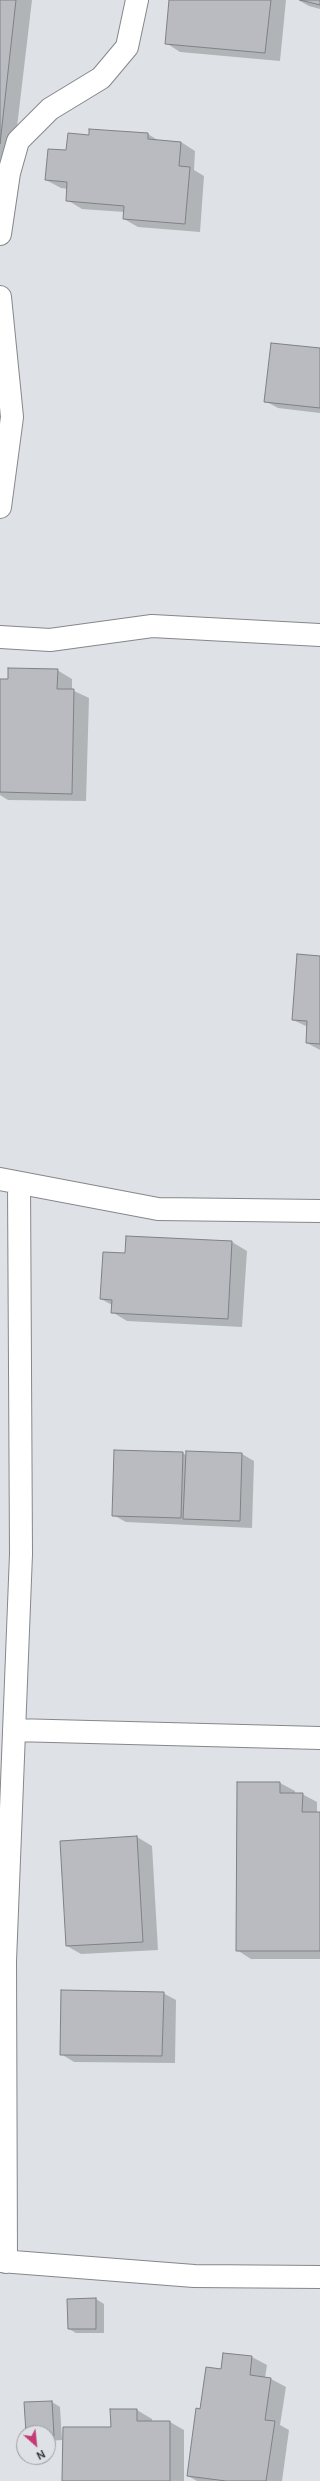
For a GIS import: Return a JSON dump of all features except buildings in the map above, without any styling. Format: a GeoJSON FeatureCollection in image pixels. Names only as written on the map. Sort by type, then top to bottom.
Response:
{"type":"FeatureCollection","features":[{"type":"Feature","properties":{"kind":"street"},"geometry":{"type":"LineString","coordinates":[[0,234],[9,173],[18,141],[50,109],[100,78],[127,47],[138,0]]}},
{"type":"Feature","properties":{"kind":"street"},"geometry":{"type":"LineString","coordinates":[[0,297],[12,417],[0,507]]}},
{"type":"Feature","properties":{"kind":"street"},"geometry":{"type":"LineString","coordinates":[[0,637],[50,640],[152,626],[320,635]]}},
{"type":"Feature","properties":{"kind":"street"},"geometry":{"type":"LineString","coordinates":[[320,1211],[158,1209],[9,1181],[21,1554],[5,1961],[3,2262],[194,2276],[320,2278]]}},
{"type":"Feature","properties":{"kind":"street"},"geometry":{"type":"LineString","coordinates":[[14,1730],[320,1738]]}}]}
